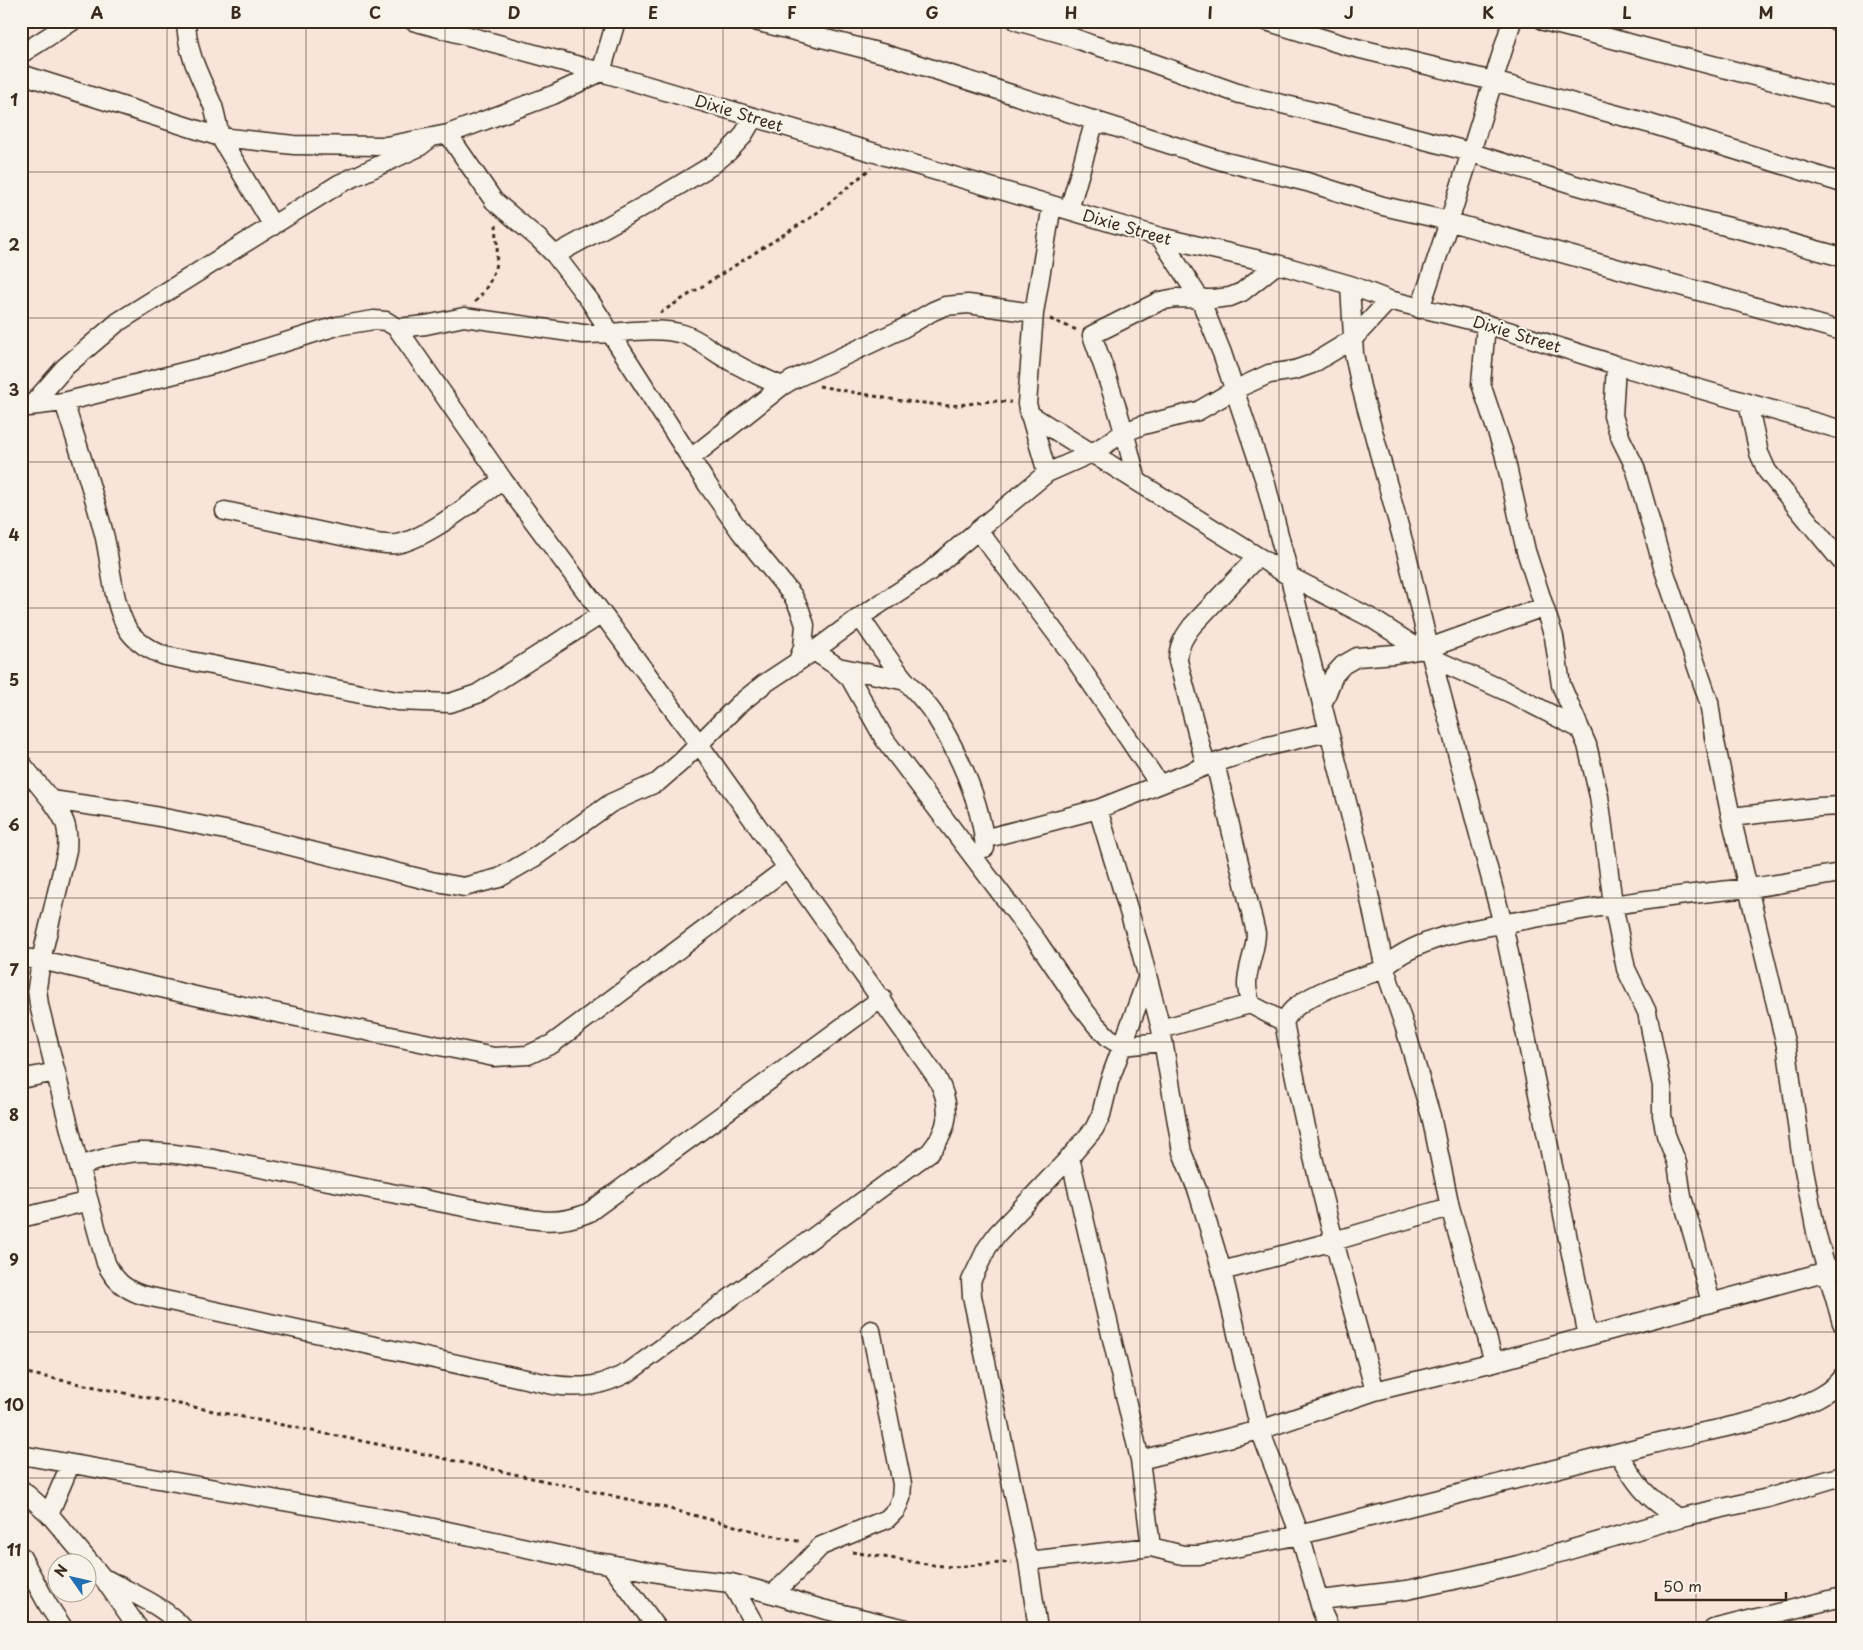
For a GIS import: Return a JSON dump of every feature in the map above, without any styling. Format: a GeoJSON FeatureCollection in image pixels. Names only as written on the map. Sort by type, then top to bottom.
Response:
{"type":"FeatureCollection","features":[{"type":"Feature","properties":{"kind":"street"},"geometry":{"type":"LineString","coordinates":[[21,54],[73,21]]}},
{"type":"Feature","properties":{"kind":"street"},"geometry":{"type":"LineString","coordinates":[[186,21],[188,48],[195,69],[213,107],[220,137],[273,226]]}},
{"type":"Feature","properties":{"kind":"street","name":"Dixie Street"},"geometry":{"type":"LineString","coordinates":[[413,21],[601,72],[1160,237],[1277,264],[1350,285],[1389,300],[1486,324],[1842,430]]}},
{"type":"Feature","properties":{"kind":"street"},"geometry":{"type":"LineString","coordinates":[[26,407],[65,367],[118,322],[339,184],[440,136],[553,95],[601,72],[616,21]]}},
{"type":"Feature","properties":{"kind":"street"},"geometry":{"type":"LineString","coordinates":[[756,21],[884,54],[1222,161],[1307,182],[1383,206],[1449,222],[1752,308],[1842,331]]}},
{"type":"Feature","properties":{"kind":"street"},"geometry":{"type":"LineString","coordinates":[[1017,21],[1150,62],[1240,94],[1471,152],[1572,184],[1684,216],[1842,257]]}},
{"type":"Feature","properties":{"kind":"street"},"geometry":{"type":"LineString","coordinates":[[1266,21],[1344,45],[1493,81],[1651,124],[1842,183]]}},
{"type":"Feature","properties":{"kind":"street"},"geometry":{"type":"LineString","coordinates":[[1420,309],[1512,21]]}},
{"type":"Feature","properties":{"kind":"street"},"geometry":{"type":"LineString","coordinates":[[1544,21],[1842,99]]}},
{"type":"Feature","properties":{"kind":"street"},"geometry":{"type":"LineString","coordinates":[[1836,21],[1842,23]]}},
{"type":"Feature","properties":{"kind":"street"},"geometry":{"type":"LineString","coordinates":[[21,74],[220,137],[256,142],[330,147],[386,146],[440,136]]}},
{"type":"Feature","properties":{"kind":"street"},"geometry":{"type":"LineString","coordinates":[[555,255],[653,201],[711,166],[742,137],[754,117]]}},
{"type":"Feature","properties":{"kind":"street"},"geometry":{"type":"LineString","coordinates":[[1069,210],[1095,120]]}},
{"type":"Feature","properties":{"kind":"street"},"geometry":{"type":"LineString","coordinates":[[440,136],[494,201],[555,255],[590,301],[707,484],[740,531],[782,581],[800,610],[804,625],[803,647],[798,661]]}},
{"type":"Feature","properties":{"kind":"street"},"geometry":{"type":"LineString","coordinates":[[1047,473],[1028,409],[1034,313],[1052,205]]}},
{"type":"Feature","properties":{"kind":"street"},"geometry":{"type":"LineString","coordinates":[[1160,237],[1200,299],[1236,390],[1266,484],[1360,853],[1385,968],[1431,1116],[1450,1207],[1494,1362]]}},
{"type":"Feature","properties":{"kind":"street"},"geometry":{"type":"LineString","coordinates":[[1137,481],[1125,432],[1092,335],[1160,301],[1176,298],[1200,299],[1230,296],[1242,292],[1277,264]]}},
{"type":"Feature","properties":{"kind":"street"},"geometry":{"type":"LineString","coordinates":[[1350,285],[1354,354],[1361,387],[1408,559],[1427,652],[1503,924],[1588,1336]]}},
{"type":"Feature","properties":{"kind":"street"},"geometry":{"type":"LineString","coordinates":[[51,800],[129,811],[235,832],[464,887],[500,878],[535,858],[611,803],[658,782],[738,705],[764,684],[814,651],[860,617],[929,572],[1047,473],[1092,453],[1125,432],[1143,425],[1198,411],[1269,374],[1295,370],[1312,364],[1353,339],[1389,300]]}},
{"type":"Feature","properties":{"kind":"street"},"geometry":{"type":"LineString","coordinates":[[691,458],[787,383],[902,330],[932,311],[958,304],[1034,313]]}},
{"type":"Feature","properties":{"kind":"street"},"geometry":{"type":"LineString","coordinates":[[398,328],[426,326],[464,316],[557,331],[591,334],[652,330],[674,332],[686,334],[749,372],[787,383]]}},
{"type":"Feature","properties":{"kind":"street"},"geometry":{"type":"LineString","coordinates":[[24,771],[51,800],[65,819],[68,832],[67,850],[41,960],[37,988],[39,1005],[89,1201],[110,1272],[124,1287],[142,1295],[553,1385],[572,1388],[592,1386],[611,1381],[629,1372],[930,1152],[944,1130],[947,1117],[947,1103],[944,1090],[937,1078],[882,998],[699,744],[503,480],[398,328],[386,321],[374,320],[337,326],[215,364],[64,402],[26,407]]}},
{"type":"Feature","properties":{"kind":"street"},"geometry":{"type":"LineString","coordinates":[[1486,324],[1481,384],[1504,453],[1526,551],[1554,637],[1561,685],[1588,745],[1599,796],[1613,904],[1626,969],[1647,1012],[1662,1086],[1662,1115],[1666,1135],[1677,1163],[1682,1197],[1711,1304]]}},
{"type":"Feature","properties":{"kind":"street"},"geometry":{"type":"LineString","coordinates":[[1616,364],[1614,416],[1621,439],[1635,466],[1663,567],[1709,702],[1714,737],[1731,817],[1787,1050],[1801,1154],[1816,1232],[1834,1269],[1842,1323]]}},
{"type":"Feature","properties":{"kind":"street"},"geometry":{"type":"LineString","coordinates":[[64,402],[104,536],[122,619],[129,632],[139,642],[165,656],[397,701],[450,703],[477,694],[602,614]]}},
{"type":"Feature","properties":{"kind":"street"},"geometry":{"type":"LineString","coordinates":[[1748,403],[1759,453],[1767,471],[1842,562]]}},
{"type":"Feature","properties":{"kind":"street"},"geometry":{"type":"LineString","coordinates":[[1028,409],[1092,453],[1289,576],[1370,618],[1427,652],[1580,728]]}},
{"type":"Feature","properties":{"kind":"street"},"geometry":{"type":"LineString","coordinates":[[225,510],[365,541],[396,544],[412,540],[427,533],[503,480]]}},
{"type":"Feature","properties":{"kind":"street"},"geometry":{"type":"LineString","coordinates":[[978,530],[1070,652],[1160,784]]}},
{"type":"Feature","properties":{"kind":"street"},"geometry":{"type":"LineString","coordinates":[[1250,1004],[1247,984],[1250,963],[1255,949],[1256,933],[1211,764],[1178,661],[1178,650],[1192,626],[1258,556]]}},
{"type":"Feature","properties":{"kind":"street"},"geometry":{"type":"LineString","coordinates":[[1322,705],[1334,675],[1343,664],[1357,657],[1427,652],[1543,607]]}},
{"type":"Feature","properties":{"kind":"street"},"geometry":{"type":"LineString","coordinates":[[860,617],[884,654],[935,715],[959,760],[972,793],[984,838],[987,874]]}},
{"type":"Feature","properties":{"kind":"street"},"geometry":{"type":"LineString","coordinates":[[814,651],[838,667],[850,678],[885,740],[912,778],[987,874],[1081,1006],[1109,1038],[1122,1046],[1161,1035],[1250,1004],[1284,1022]]}},
{"type":"Feature","properties":{"kind":"street"},"geometry":{"type":"LineString","coordinates":[[838,667],[906,681]]}},
{"type":"Feature","properties":{"kind":"street"},"geometry":{"type":"LineString","coordinates":[[984,838],[1098,809],[1211,764],[1264,746],[1328,732]]}},
{"type":"Feature","properties":{"kind":"street"},"geometry":{"type":"LineString","coordinates":[[1731,817],[1842,806]]}},
{"type":"Feature","properties":{"kind":"street"},"geometry":{"type":"LineString","coordinates":[[1098,809],[1130,911],[1161,1035],[1182,1152],[1198,1192],[1222,1271],[1260,1430],[1300,1535],[1322,1612],[1330,1629]]}},
{"type":"Feature","properties":{"kind":"street"},"geometry":{"type":"LineString","coordinates":[[21,958],[41,960],[204,998],[494,1057],[528,1055],[552,1044],[787,868]]}},
{"type":"Feature","properties":{"kind":"street"},"geometry":{"type":"LineString","coordinates":[[1375,1391],[1334,1241],[1291,1063],[1284,1022],[1294,1008],[1302,1002],[1343,982],[1385,968],[1394,959],[1422,944],[1441,938],[1503,924],[1613,904],[1709,891],[1749,888],[1842,873]]}},
{"type":"Feature","properties":{"kind":"street"},"geometry":{"type":"LineString","coordinates":[[1038,1629],[1028,1561],[972,1296],[971,1281],[987,1248],[997,1234],[1070,1158],[1094,1129],[1101,1116],[1109,1082],[1147,979]]}},
{"type":"Feature","properties":{"kind":"street"},"geometry":{"type":"LineString","coordinates":[[80,1166],[119,1155],[140,1152],[173,1154],[213,1159],[501,1214],[550,1221],[573,1219],[588,1212],[882,998]]}},
{"type":"Feature","properties":{"kind":"street"},"geometry":{"type":"LineString","coordinates":[[21,1079],[56,1072]]}},
{"type":"Feature","properties":{"kind":"street"},"geometry":{"type":"LineString","coordinates":[[1070,1158],[1140,1460],[1151,1547]]}},
{"type":"Feature","properties":{"kind":"street"},"geometry":{"type":"LineString","coordinates":[[21,1218],[89,1201]]}},
{"type":"Feature","properties":{"kind":"street"},"geometry":{"type":"LineString","coordinates":[[1222,1271],[1450,1207]]}},
{"type":"Feature","properties":{"kind":"street"},"geometry":{"type":"LineString","coordinates":[[1140,1460],[1260,1430],[1375,1391],[1494,1362],[1834,1269]]}},
{"type":"Feature","properties":{"kind":"street"},"geometry":{"type":"LineString","coordinates":[[772,1594],[821,1546],[835,1538],[887,1519],[896,1510],[902,1498],[902,1484],[871,1330]]}},
{"type":"Feature","properties":{"kind":"street"},"geometry":{"type":"LineString","coordinates":[[1028,1561],[1151,1547],[1183,1555],[1199,1555],[1300,1535],[1618,1453],[1760,1419],[1798,1406],[1828,1392],[1836,1386],[1842,1377]]}},
{"type":"Feature","properties":{"kind":"street"},"geometry":{"type":"LineString","coordinates":[[1618,1453],[1643,1492],[1678,1518]]}},
{"type":"Feature","properties":{"kind":"street"},"geometry":{"type":"LineString","coordinates":[[21,1455],[415,1524],[588,1561],[684,1578],[731,1583],[822,1609],[906,1629]]}},
{"type":"Feature","properties":{"kind":"street"},"geometry":{"type":"LineString","coordinates":[[49,1514],[70,1465]]}},
{"type":"Feature","properties":{"kind":"street"},"geometry":{"type":"LineString","coordinates":[[1320,1600],[1407,1590],[1518,1565],[1678,1518],[1768,1498],[1842,1476]]}},
{"type":"Feature","properties":{"kind":"street"},"geometry":{"type":"LineString","coordinates":[[21,1489],[49,1514],[103,1578],[140,1629]]}},
{"type":"Feature","properties":{"kind":"street"},"geometry":{"type":"LineString","coordinates":[[21,1556],[48,1605],[64,1629]]}},
{"type":"Feature","properties":{"kind":"street"},"geometry":{"type":"LineString","coordinates":[[610,1564],[658,1629]]}},
{"type":"Feature","properties":{"kind":"street"},"geometry":{"type":"LineString","coordinates":[[103,1578],[156,1605],[174,1618],[184,1629]]}},
{"type":"Feature","properties":{"kind":"street"},"geometry":{"type":"LineString","coordinates":[[731,1583],[758,1629]]}},
{"type":"Feature","properties":{"kind":"street"},"geometry":{"type":"LineString","coordinates":[[1713,1629],[1842,1597]]}},
{"type":"Feature","properties":{"kind":"street"},"geometry":{"type":"LineString","coordinates":[[822,1609],[840,1629]]}},
{"type":"Feature","properties":{"kind":"path"},"geometry":{"type":"LineString","coordinates":[[654,316],[814,216],[885,156]]}},
{"type":"Feature","properties":{"kind":"path"},"geometry":{"type":"LineString","coordinates":[[464,316],[485,291],[497,264],[498,247],[494,201]]}},
{"type":"Feature","properties":{"kind":"path"},"geometry":{"type":"LineString","coordinates":[[1034,313],[1092,335]]}},
{"type":"Feature","properties":{"kind":"path"},"geometry":{"type":"LineString","coordinates":[[787,383],[896,400],[950,406],[992,401],[1028,409]]}},
{"type":"Feature","properties":{"kind":"path"},"geometry":{"type":"LineString","coordinates":[[21,1372],[406,1450],[648,1504],[821,1546]]}},
{"type":"Feature","properties":{"kind":"path"},"geometry":{"type":"LineString","coordinates":[[848,1551],[883,1558],[953,1567],[1028,1561]]}}]}
